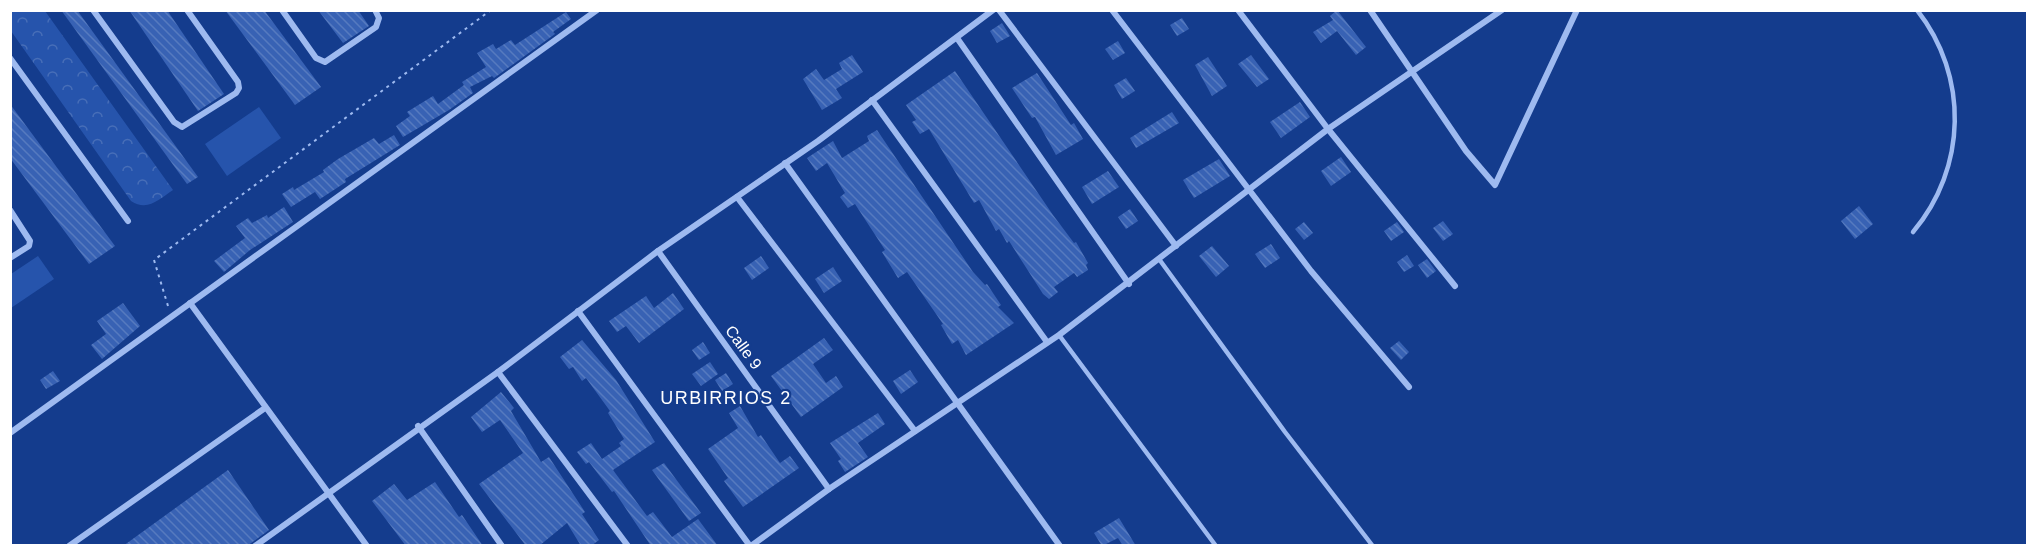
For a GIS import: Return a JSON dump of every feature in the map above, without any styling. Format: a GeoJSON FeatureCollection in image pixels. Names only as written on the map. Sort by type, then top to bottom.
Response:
{"type":"FeatureCollection","features":[{"type":"Feature","properties":{"kind":"street"},"geometry":{"type":"LineString","coordinates":[[93,10],[174,122],[183,127],[236,93],[239,88],[238,82],[187,10]]}},
{"type":"Feature","properties":{"kind":"street"},"geometry":{"type":"LineString","coordinates":[[282,10],[316,58],[325,62],[376,27],[379,18],[375,10]]}},
{"type":"Feature","properties":{"kind":"street"},"geometry":{"type":"LineString","coordinates":[[10,433],[597,10]]}},
{"type":"Feature","properties":{"kind":"street"},"geometry":{"type":"LineString","coordinates":[[255,546],[418,426],[498,372],[658,251],[785,163],[993,10]]}},
{"type":"Feature","properties":{"kind":"street"},"geometry":{"type":"LineString","coordinates":[[999,10],[1176,246]]}},
{"type":"Feature","properties":{"kind":"street"},"geometry":{"type":"LineString","coordinates":[[1112,10],[1311,272],[1409,387]]}},
{"type":"Feature","properties":{"kind":"street"},"geometry":{"type":"LineString","coordinates":[[1238,10],[1328,129],[1455,286]]}},
{"type":"Feature","properties":{"kind":"street"},"geometry":{"type":"LineString","coordinates":[[1370,10],[1466,151],[1495,185],[1577,10]]}},
{"type":"Feature","properties":{"kind":"street"},"geometry":{"type":"LineString","coordinates":[[578,311],[750,546],[829,489],[1059,335],[1129,284],[1328,129],[1502,10]]}},
{"type":"Feature","properties":{"kind":"street"},"geometry":{"type":"LineString","coordinates":[[957,38],[1129,284]]}},
{"type":"Feature","properties":{"kind":"street"},"geometry":{"type":"LineString","coordinates":[[10,58],[128,221]]}},
{"type":"Feature","properties":{"kind":"street"},"geometry":{"type":"LineString","coordinates":[[872,100],[1047,342]]}},
{"type":"Feature","properties":{"kind":"street"},"geometry":{"type":"LineString","coordinates":[[785,163],[1060,546]]}},
{"type":"Feature","properties":{"kind":"street"},"geometry":{"type":"LineString","coordinates":[[737,197],[915,431]]}},
{"type":"Feature","properties":{"kind":"street"},"geometry":{"type":"LineString","coordinates":[[10,210],[30,241],[29,246],[10,258]]}},
{"type":"Feature","properties":{"kind":"street","name":"Calle 9"},"geometry":{"type":"LineString","coordinates":[[658,251],[829,489]]}},
{"type":"Feature","properties":{"kind":"street"},"geometry":{"type":"LineString","coordinates":[[190,303],[367,546]]}},
{"type":"Feature","properties":{"kind":"street"},"geometry":{"type":"LineString","coordinates":[[498,372],[628,546]]}},
{"type":"Feature","properties":{"kind":"street"},"geometry":{"type":"LineString","coordinates":[[69,546],[265,408]]}},
{"type":"Feature","properties":{"kind":"street"},"geometry":{"type":"LineString","coordinates":[[418,426],[502,546]]}},
{"type":"Feature","properties":{"kind":"lane"},"geometry":{"type":"LineString","coordinates":[[1913,232],[1929,212],[1948,171],[1956,123],[1953,90],[1944,58],[1917,10]]}},
{"type":"Feature","properties":{"kind":"lane"},"geometry":{"type":"LineString","coordinates":[[1159,259],[1285,432],[1372,545]]}},
{"type":"Feature","properties":{"kind":"lane"},"geometry":{"type":"LineString","coordinates":[[1059,335],[1216,546]]}},
{"type":"Feature","properties":{"kind":"path"},"geometry":{"type":"LineString","coordinates":[[170,317],[154,260],[491,10]]}},
{"type":"Feature","properties":{"kind":"green space"},"geometry":{"type":"Polygon","coordinates":[[[10,11],[45,11],[173,190],[148,205],[131,201],[11,31],[10,11]]]}},
{"type":"Feature","properties":{"kind":"green space"},"geometry":{"type":"Polygon","coordinates":[[[259,107],[281,138],[227,176],[205,144],[259,107]]]}},
{"type":"Feature","properties":{"kind":"green space"},"geometry":{"type":"Polygon","coordinates":[[[38,256],[54,279],[11,308],[11,274],[38,256]]]}},
{"type":"Feature","properties":{"kind":"building"},"geometry":{"type":"Polygon","coordinates":[[[61,10],[77,10],[198,177],[187,184],[61,10]]]}},
{"type":"Feature","properties":{"kind":"building"},"geometry":{"type":"Polygon","coordinates":[[[129,10],[167,10],[224,94],[198,111],[129,10]]]}},
{"type":"Feature","properties":{"kind":"building"},"geometry":{"type":"Polygon","coordinates":[[[225,10],[264,10],[321,87],[295,105],[225,10]]]}},
{"type":"Feature","properties":{"kind":"building"},"geometry":{"type":"Polygon","coordinates":[[[318,10],[358,10],[369,26],[343,43],[318,10]]]}},
{"type":"Feature","properties":{"kind":"building"},"geometry":{"type":"Polygon","coordinates":[[[1337,10],[1366,47],[1356,55],[1337,31],[1321,43],[1313,32],[1333,20],[1330,16],[1337,10]]]}},
{"type":"Feature","properties":{"kind":"building"},"geometry":{"type":"Polygon","coordinates":[[[566,12],[571,19],[553,32],[555,34],[494,78],[492,76],[470,87],[473,93],[403,137],[396,126],[410,116],[407,112],[433,96],[438,104],[464,85],[462,82],[486,67],[477,53],[493,44],[496,49],[511,40],[515,45],[566,12]]]}},
{"type":"Feature","properties":{"kind":"building"},"geometry":{"type":"Polygon","coordinates":[[[1182,18],[1189,29],[1177,36],[1170,25],[1182,18]]]}},
{"type":"Feature","properties":{"kind":"building"},"geometry":{"type":"Polygon","coordinates":[[[1002,23],[1010,36],[997,43],[990,31],[1002,23]]]}},
{"type":"Feature","properties":{"kind":"building"},"geometry":{"type":"Polygon","coordinates":[[[1118,41],[1125,53],[1113,60],[1105,49],[1118,41]]]}},
{"type":"Feature","properties":{"kind":"building"},"geometry":{"type":"Polygon","coordinates":[[[852,55],[863,72],[836,89],[842,98],[822,110],[803,79],[816,69],[824,80],[842,69],[839,63],[852,55]]]}},
{"type":"Feature","properties":{"kind":"building"},"geometry":{"type":"Polygon","coordinates":[[[1251,55],[1269,79],[1257,87],[1238,64],[1251,55]]]}},
{"type":"Feature","properties":{"kind":"building"},"geometry":{"type":"Polygon","coordinates":[[[1208,57],[1227,86],[1212,96],[1195,65],[1208,57]]]}},
{"type":"Feature","properties":{"kind":"building"},"geometry":{"type":"Polygon","coordinates":[[[955,71],[1053,215],[1074,243],[1076,242],[1088,263],[1086,265],[1088,270],[1077,277],[1074,273],[1054,287],[1058,292],[1049,299],[1043,294],[1009,241],[1007,243],[999,229],[996,231],[979,200],[974,203],[929,129],[920,134],[912,122],[916,120],[906,105],[955,71]]]}},
{"type":"Feature","properties":{"kind":"building"},"geometry":{"type":"Polygon","coordinates":[[[1037,73],[1071,125],[1074,123],[1083,139],[1056,155],[1035,117],[1032,118],[1012,88],[1037,73]]]}},
{"type":"Feature","properties":{"kind":"building"},"geometry":{"type":"Polygon","coordinates":[[[1126,78],[1135,91],[1122,99],[1114,85],[1126,78]]]}},
{"type":"Feature","properties":{"kind":"building"},"geometry":{"type":"Polygon","coordinates":[[[1300,102],[1310,117],[1281,138],[1270,122],[1300,102]]]}},
{"type":"Feature","properties":{"kind":"building"},"geometry":{"type":"Polygon","coordinates":[[[10,104],[115,246],[89,264],[10,158],[10,104]]]}},
{"type":"Feature","properties":{"kind":"building"},"geometry":{"type":"Polygon","coordinates":[[[1172,112],[1179,123],[1136,148],[1130,138],[1172,112]]]}},
{"type":"Feature","properties":{"kind":"building"},"geometry":{"type":"Polygon","coordinates":[[[877,130],[973,272],[985,285],[987,284],[1001,305],[998,307],[1014,323],[966,355],[958,340],[952,344],[941,325],[943,324],[907,272],[898,278],[882,252],[885,250],[855,204],[848,208],[840,197],[845,193],[827,163],[816,171],[807,158],[833,141],[842,158],[869,141],[867,136],[877,130]]]}},
{"type":"Feature","properties":{"kind":"building"},"geometry":{"type":"Polygon","coordinates":[[[394,135],[400,145],[345,179],[346,182],[320,199],[315,192],[291,207],[282,194],[293,187],[294,190],[324,172],[323,170],[338,159],[374,138],[379,144],[394,135]]]}},
{"type":"Feature","properties":{"kind":"building"},"geometry":{"type":"Polygon","coordinates":[[[1341,157],[1351,172],[1331,186],[1321,171],[1341,157]]]}},
{"type":"Feature","properties":{"kind":"building"},"geometry":{"type":"Polygon","coordinates":[[[1219,159],[1230,176],[1194,198],[1183,180],[1219,159]]]}},
{"type":"Feature","properties":{"kind":"building"},"geometry":{"type":"Polygon","coordinates":[[[1108,171],[1119,187],[1092,204],[1082,187],[1108,171]]]}},
{"type":"Feature","properties":{"kind":"building"},"geometry":{"type":"Polygon","coordinates":[[[1859,206],[1873,224],[1855,239],[1841,221],[1859,206]]]}},
{"type":"Feature","properties":{"kind":"building"},"geometry":{"type":"Polygon","coordinates":[[[284,207],[293,222],[250,250],[224,272],[214,261],[245,238],[236,226],[248,218],[252,223],[267,215],[268,218],[284,207]]]}},
{"type":"Feature","properties":{"kind":"building"},"geometry":{"type":"Polygon","coordinates":[[[1130,209],[1138,221],[1126,229],[1118,217],[1130,209]]]}},
{"type":"Feature","properties":{"kind":"building"},"geometry":{"type":"Polygon","coordinates":[[[1443,221],[1453,234],[1443,241],[1433,228],[1443,221]]]}},
{"type":"Feature","properties":{"kind":"building"},"geometry":{"type":"Polygon","coordinates":[[[1304,222],[1313,233],[1304,240],[1295,229],[1304,222]]]}},
{"type":"Feature","properties":{"kind":"building"},"geometry":{"type":"Polygon","coordinates":[[[1397,222],[1404,232],[1391,241],[1384,231],[1397,222]]]}},
{"type":"Feature","properties":{"kind":"building"},"geometry":{"type":"Polygon","coordinates":[[[1271,244],[1280,258],[1265,268],[1255,254],[1271,244]]]}},
{"type":"Feature","properties":{"kind":"building"},"geometry":{"type":"Polygon","coordinates":[[[1212,246],[1229,266],[1216,277],[1199,256],[1212,246]]]}},
{"type":"Feature","properties":{"kind":"building"},"geometry":{"type":"Polygon","coordinates":[[[1407,255],[1414,266],[1404,272],[1397,262],[1407,255]]]}},
{"type":"Feature","properties":{"kind":"building"},"geometry":{"type":"Polygon","coordinates":[[[761,256],[769,268],[752,280],[744,268],[761,256]]]}},
{"type":"Feature","properties":{"kind":"building"},"geometry":{"type":"Polygon","coordinates":[[[1427,259],[1436,271],[1427,278],[1418,265],[1427,259]]]}},
{"type":"Feature","properties":{"kind":"building"},"geometry":{"type":"Polygon","coordinates":[[[833,267],[842,281],[824,293],[815,279],[833,267]]]}},
{"type":"Feature","properties":{"kind":"building"},"geometry":{"type":"Polygon","coordinates":[[[673,293],[684,309],[639,343],[626,326],[617,332],[609,321],[646,296],[654,308],[673,293]]]}},
{"type":"Feature","properties":{"kind":"building"},"geometry":{"type":"Polygon","coordinates":[[[123,303],[140,326],[102,359],[91,345],[106,334],[97,321],[123,303]]]}},
{"type":"Feature","properties":{"kind":"building"},"geometry":{"type":"Polygon","coordinates":[[[824,338],[833,350],[813,364],[826,383],[836,376],[843,387],[801,417],[771,376],[824,338]]]}},
{"type":"Feature","properties":{"kind":"building"},"geometry":{"type":"Polygon","coordinates":[[[582,340],[616,380],[655,442],[613,470],[647,516],[653,512],[672,537],[698,519],[718,546],[651,546],[614,491],[612,492],[589,462],[586,464],[577,452],[591,443],[602,459],[621,446],[619,443],[624,439],[608,413],[610,411],[586,378],[582,381],[573,367],[569,369],[560,357],[582,340]]]}},
{"type":"Feature","properties":{"kind":"building"},"geometry":{"type":"Polygon","coordinates":[[[1399,341],[1409,352],[1401,360],[1390,348],[1399,341]]]}},
{"type":"Feature","properties":{"kind":"building"},"geometry":{"type":"Polygon","coordinates":[[[703,342],[710,353],[699,360],[692,350],[703,342]]]}},
{"type":"Feature","properties":{"kind":"building"},"geometry":{"type":"Polygon","coordinates":[[[710,362],[718,374],[701,386],[692,374],[710,362]]]}},
{"type":"Feature","properties":{"kind":"building"},"geometry":{"type":"Polygon","coordinates":[[[910,370],[918,382],[901,394],[893,381],[910,370]]]}},
{"type":"Feature","properties":{"kind":"building"},"geometry":{"type":"Polygon","coordinates":[[[53,371],[60,381],[46,389],[40,380],[53,371]]]}},
{"type":"Feature","properties":{"kind":"building"},"geometry":{"type":"Polygon","coordinates":[[[726,373],[733,384],[722,391],[715,380],[726,373]]]}},
{"type":"Feature","properties":{"kind":"building"},"geometry":{"type":"Polygon","coordinates":[[[501,392],[514,408],[511,411],[541,462],[549,457],[585,512],[582,514],[599,540],[591,546],[581,546],[567,523],[539,546],[526,546],[479,484],[523,453],[500,420],[482,432],[471,417],[501,392]]]}},
{"type":"Feature","properties":{"kind":"building"},"geometry":{"type":"Polygon","coordinates":[[[740,406],[758,437],[761,435],[780,463],[790,456],[799,468],[743,507],[724,481],[728,478],[708,449],[738,428],[729,413],[740,406]]]}},
{"type":"Feature","properties":{"kind":"building"},"geometry":{"type":"Polygon","coordinates":[[[878,413],[885,424],[858,443],[868,457],[845,472],[838,461],[841,459],[830,443],[878,413]]]}},
{"type":"Feature","properties":{"kind":"building"},"geometry":{"type":"Polygon","coordinates":[[[664,463],[701,513],[689,521],[652,470],[664,463]]]}},
{"type":"Feature","properties":{"kind":"building"},"geometry":{"type":"Polygon","coordinates":[[[228,470],[269,530],[247,546],[123,546],[228,470]]]}},
{"type":"Feature","properties":{"kind":"building"},"geometry":{"type":"Polygon","coordinates":[[[435,482],[483,546],[406,546],[372,501],[394,484],[407,500],[435,482]]]}},
{"type":"Feature","properties":{"kind":"building"},"geometry":{"type":"Polygon","coordinates":[[[1119,518],[1136,546],[1123,546],[1118,538],[1102,546],[1094,533],[1119,518]]]}},
{"type":"Feature","properties":{"kind":"district","name":"URBIRRIOS 2"},"geometry":{"type":"Point","coordinates":[726,398]}}]}
